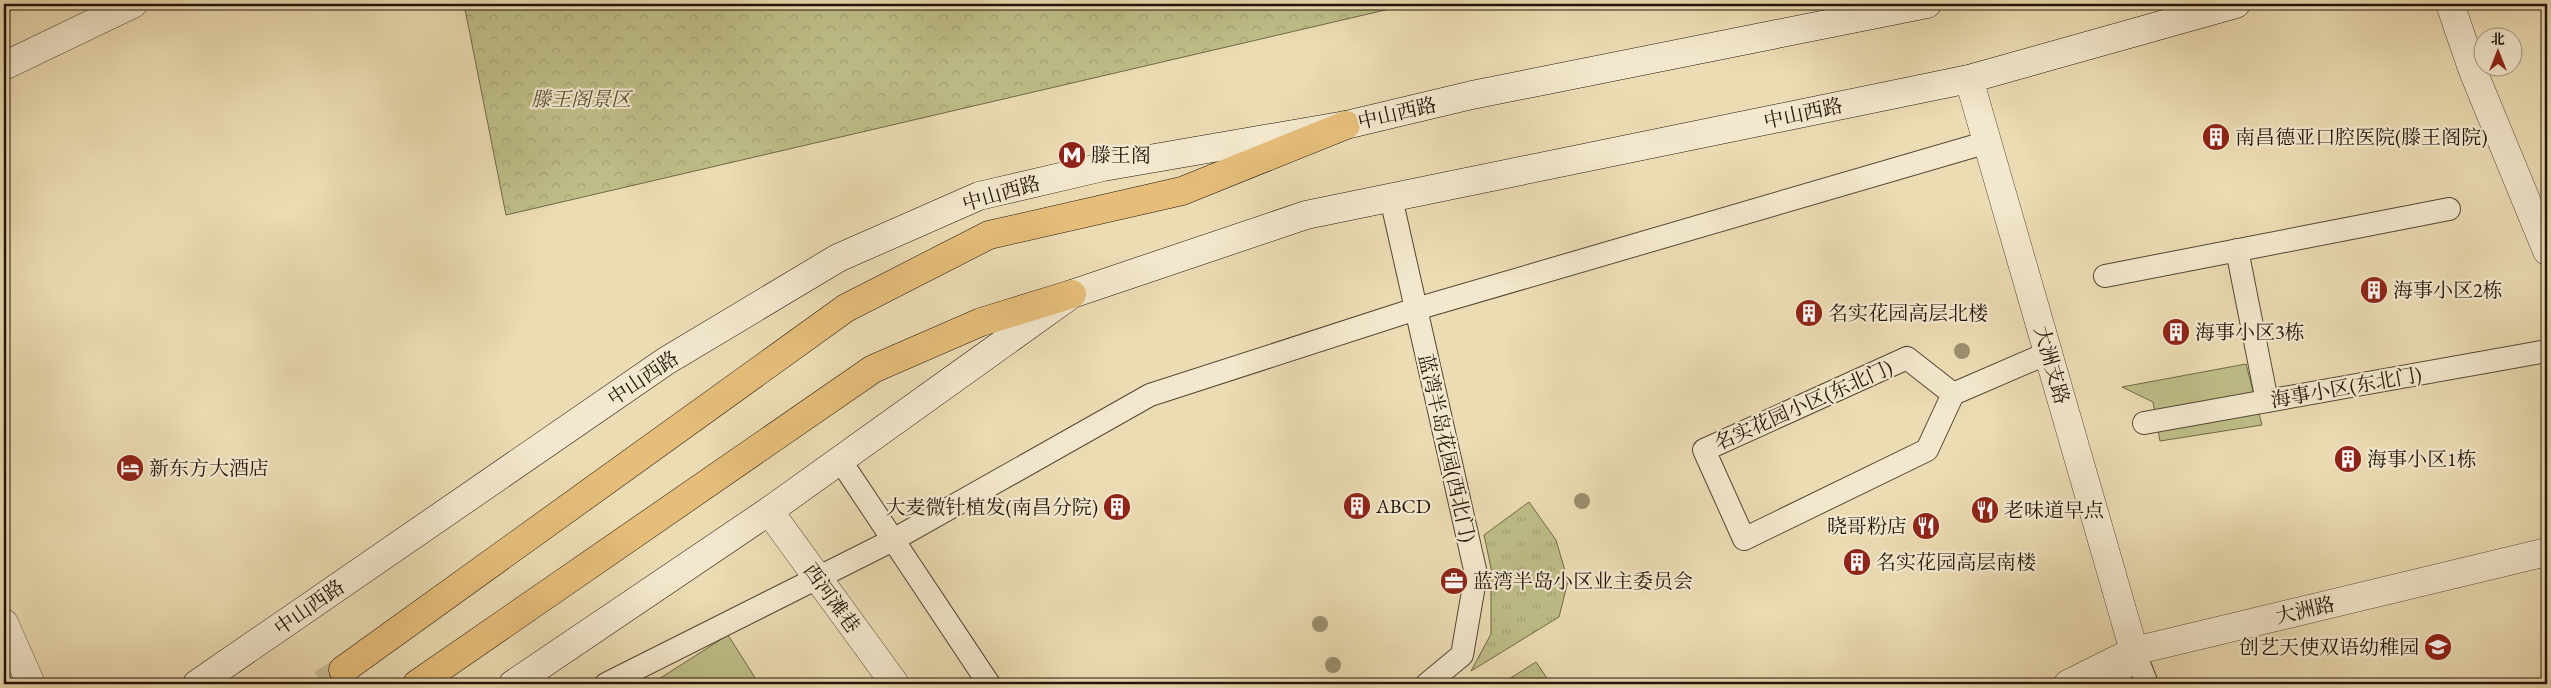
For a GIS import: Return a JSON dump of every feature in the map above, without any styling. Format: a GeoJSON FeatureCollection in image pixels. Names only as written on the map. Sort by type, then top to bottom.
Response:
{"type":"FeatureCollection","features":[{"type":"Feature","properties":{"kind":"main road"},"geometry":{"type":"LineString","coordinates":[[4,66],[134,4]]}},
{"type":"Feature","properties":{"kind":"main road","name":"中山西路"},"geometry":{"type":"LineString","coordinates":[[197,684],[666,362],[838,258],[979,196],[1103,167],[1346,124],[1472,95],[1927,4]]}},
{"type":"Feature","properties":{"kind":"main road","name":"中山西路"},"geometry":{"type":"LineString","coordinates":[[512,684],[769,511],[1072,294],[1306,215],[1969,79],[2236,4]]}},
{"type":"Feature","properties":{"kind":"main road"},"geometry":{"type":"LineString","coordinates":[[2450,4],[2473,71],[2547,249]]}},
{"type":"Feature","properties":{"kind":"main road","name":"大洲支路"},"geometry":{"type":"LineString","coordinates":[[1969,79],[2134,651]]}},
{"type":"Feature","properties":{"kind":"main road"},"geometry":{"type":"LineString","coordinates":[[343,670],[846,308],[989,235],[1182,191],[1346,124]]}},
{"type":"Feature","properties":{"kind":"main road"},"geometry":{"type":"LineString","coordinates":[[417,684],[873,369],[981,322],[1072,294]]}},
{"type":"Feature","properties":{"kind":"main road","name":"西河滩巷"},"geometry":{"type":"LineString","coordinates":[[769,511],[895,684]]}},
{"type":"Feature","properties":{"kind":"main road","name":"大洲路"},"geometry":{"type":"LineString","coordinates":[[2068,684],[2134,651],[2547,552]]}},
{"type":"Feature","properties":{"kind":"main road"},"geometry":{"type":"LineString","coordinates":[[4,623],[31,684]]}},
{"type":"Feature","properties":{"kind":"lane"},"geometry":{"type":"LineString","coordinates":[[606,684],[819,579],[893,540],[1150,395],[1416,309],[1988,142]]}},
{"type":"Feature","properties":{"kind":"lane","name":"蓝湾半岛花园(西北门)"},"geometry":{"type":"LineString","coordinates":[[1391,198],[1476,574],[1462,655],[1427,684]]}},
{"type":"Feature","properties":{"kind":"lane"},"geometry":{"type":"LineString","coordinates":[[2105,276],[2449,209]]}},
{"type":"Feature","properties":{"kind":"lane"},"geometry":{"type":"LineString","coordinates":[[2237,250],[2267,401]]}},
{"type":"Feature","properties":{"kind":"lane","name":"海事小区(东北门)"},"geometry":{"type":"LineString","coordinates":[[2144,423],[2547,351]]}},
{"type":"Feature","properties":{"kind":"lane"},"geometry":{"type":"LineString","coordinates":[[1953,394],[2048,353]]}},
{"type":"Feature","properties":{"kind":"lane","name":"名实花园小区(东北门)"},"geometry":{"type":"LineString","coordinates":[[1907,358],[1953,394],[1927,450],[1744,539],[1704,450],[1907,358]]}},
{"type":"Feature","properties":{"kind":"lane"},"geometry":{"type":"LineString","coordinates":[[840,460],[989,684]]}},
{"type":"Feature","properties":{"kind":"lane"},"geometry":{"type":"LineString","coordinates":[[2114,684],[2134,651]]}},
{"type":"Feature","properties":{"kind":"lane"},"geometry":{"type":"LineString","coordinates":[[2134,651],[2147,684]]}},
{"type":"Feature","properties":{"kind":"green space","name":"滕王阁景区"},"geometry":{"type":"Polygon","coordinates":[[[464,4],[1411,4],[506,215],[464,4]]]}},
{"type":"Feature","properties":{"kind":"green space"},"geometry":{"type":"Polygon","coordinates":[[[2246,364],[2262,425],[2160,441],[2153,402],[2122,387],[2246,364]]]}},
{"type":"Feature","properties":{"kind":"green space"},"geometry":{"type":"Polygon","coordinates":[[[1529,502],[1556,540],[1568,581],[1559,617],[1471,671],[1491,634],[1491,568],[1484,535],[1529,502]]]}},
{"type":"Feature","properties":{"kind":"green space"},"geometry":{"type":"Polygon","coordinates":[[[728,635],[759,684],[651,684],[728,635]]]}},
{"type":"Feature","properties":{"kind":"green space"},"geometry":{"type":"Polygon","coordinates":[[[1536,662],[1551,684],[1501,684],[1536,662]]]}},
{"type":"Feature","properties":{"kind":"tunnel"},"geometry":{"type":"LineString","coordinates":[[322,684],[343,670]]}},
{"type":"Feature","properties":{"kind":"place","name":"南昌德亚口腔医院(滕王阁院)"},"geometry":{"type":"Point","coordinates":[2216,137]}},
{"type":"Feature","properties":{"kind":"place","name":"滕王阁"},"geometry":{"type":"Point","coordinates":[1072,155]}},
{"type":"Feature","properties":{"kind":"place","name":"海事小区2栋"},"geometry":{"type":"Point","coordinates":[2374,290]}},
{"type":"Feature","properties":{"kind":"place","name":"名实花园高层北楼"},"geometry":{"type":"Point","coordinates":[1809,313]}},
{"type":"Feature","properties":{"kind":"place","name":"海事小区3栋"},"geometry":{"type":"Point","coordinates":[2176,332]}},
{"type":"Feature","properties":{"kind":"place","name":"海事小区1栋"},"geometry":{"type":"Point","coordinates":[2348,459]}},
{"type":"Feature","properties":{"kind":"place","name":"新东方大酒店"},"geometry":{"type":"Point","coordinates":[130,468]}},
{"type":"Feature","properties":{"kind":"place","name":"ABCD"},"geometry":{"type":"Point","coordinates":[1357,506]}},
{"type":"Feature","properties":{"kind":"place","name":"大麦微针植发(南昌分院)"},"geometry":{"type":"Point","coordinates":[1117,507]}},
{"type":"Feature","properties":{"kind":"place","name":"老味道早点"},"geometry":{"type":"Point","coordinates":[1985,510]}},
{"type":"Feature","properties":{"kind":"place","name":"晓哥粉店"},"geometry":{"type":"Point","coordinates":[1926,526]}},
{"type":"Feature","properties":{"kind":"place","name":"名实花园高层南楼"},"geometry":{"type":"Point","coordinates":[1857,562]}},
{"type":"Feature","properties":{"kind":"place","name":"蓝湾半岛小区业主委员会"},"geometry":{"type":"Point","coordinates":[1454,581]}},
{"type":"Feature","properties":{"kind":"place","name":"创艺天使双语幼稚园"},"geometry":{"type":"Point","coordinates":[2438,647]}}]}
